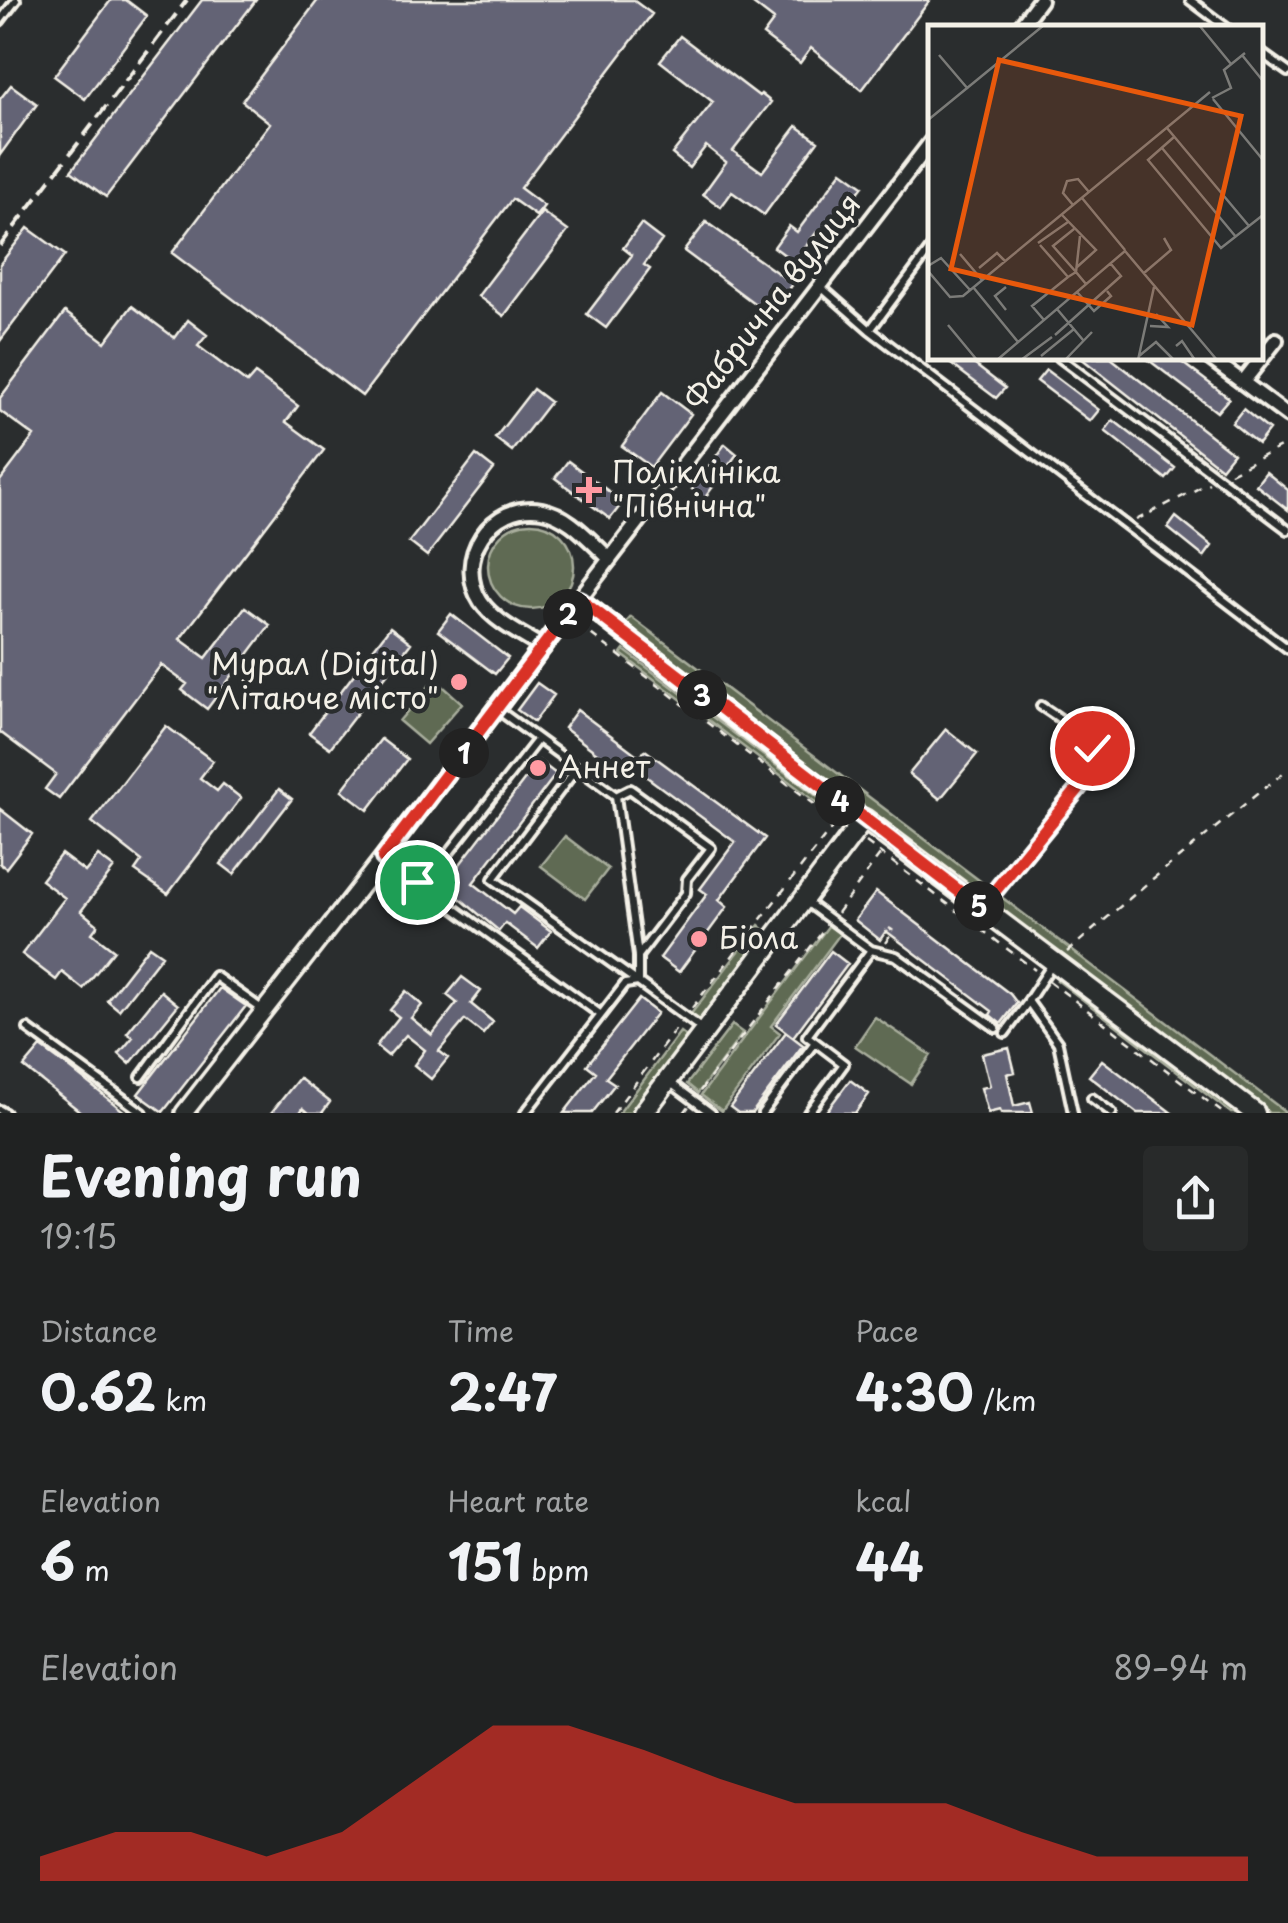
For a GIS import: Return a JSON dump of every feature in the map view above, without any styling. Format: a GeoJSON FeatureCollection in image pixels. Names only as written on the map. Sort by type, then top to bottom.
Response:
{"type":"FeatureCollection","features":[{"type":"Feature","properties":{"kind":"main road"},"geometry":{"type":"LineString","coordinates":[[644,1113],[858,826],[981,908],[1049,970],[1255,1113]]}},
{"type":"Feature","properties":{"kind":"street"},"geometry":{"type":"LineString","coordinates":[[1021,25],[1040,0]]}},
{"type":"Feature","properties":{"kind":"street","name":"Фабрична вулиця"},"geometry":{"type":"LineString","coordinates":[[184,1113],[928,148]]}},
{"type":"Feature","properties":{"kind":"street"},"geometry":{"type":"LineString","coordinates":[[1263,357],[1276,340]]}},
{"type":"Feature","properties":{"kind":"street"},"geometry":{"type":"LineString","coordinates":[[1213,360],[1288,416]]}},
{"type":"Feature","properties":{"kind":"street"},"geometry":{"type":"LineString","coordinates":[[1243,382],[1260,360]]}},
{"type":"Feature","properties":{"kind":"street"},"geometry":{"type":"LineString","coordinates":[[542,648],[493,614],[475,590],[472,559],[485,530],[510,513],[541,510],[569,523],[610,559]]}},
{"type":"Feature","properties":{"kind":"street"},"geometry":{"type":"LineString","coordinates":[[579,599],[858,826]]}},
{"type":"Feature","properties":{"kind":"lane"},"geometry":{"type":"LineString","coordinates":[[0,21],[16,0]]}},
{"type":"Feature","properties":{"kind":"lane"},"geometry":{"type":"LineString","coordinates":[[1190,0],[1223,25]]}},
{"type":"Feature","properties":{"kind":"lane"},"geometry":{"type":"LineString","coordinates":[[1263,54],[1288,72]]}},
{"type":"Feature","properties":{"kind":"lane"},"geometry":{"type":"LineString","coordinates":[[870,330],[928,255]]}},
{"type":"Feature","properties":{"kind":"lane"},"geometry":{"type":"LineString","coordinates":[[820,286],[870,330],[1288,648]]}},
{"type":"Feature","properties":{"kind":"lane"},"geometry":{"type":"LineString","coordinates":[[1063,360],[1288,530]]}},
{"type":"Feature","properties":{"kind":"lane"},"geometry":{"type":"LineString","coordinates":[[981,908],[1083,783],[1094,761],[1092,748],[1041,706]]}},
{"type":"Feature","properties":{"kind":"lane"},"geometry":{"type":"LineString","coordinates":[[498,709],[616,796],[638,956],[638,982]]}},
{"type":"Feature","properties":{"kind":"lane"},"geometry":{"type":"LineString","coordinates":[[423,886],[538,739]]}},
{"type":"Feature","properties":{"kind":"lane"},"geometry":{"type":"LineString","coordinates":[[577,768],[493,879],[705,1032]]}},
{"type":"Feature","properties":{"kind":"lane"},"geometry":{"type":"LineString","coordinates":[[616,796],[630,789],[711,848],[686,879],[686,893],[638,956]]}},
{"type":"Feature","properties":{"kind":"lane"},"geometry":{"type":"LineString","coordinates":[[383,858],[601,1015]]}},
{"type":"Feature","properties":{"kind":"lane"},"geometry":{"type":"LineString","coordinates":[[804,900],[875,951],[896,956],[996,1028]]}},
{"type":"Feature","properties":{"kind":"lane"},"geometry":{"type":"LineString","coordinates":[[808,1113],[844,1064],[806,1036],[875,951]]}},
{"type":"Feature","properties":{"kind":"lane"},"geometry":{"type":"LineString","coordinates":[[1005,1033],[1049,970]]}},
{"type":"Feature","properties":{"kind":"lane"},"geometry":{"type":"LineString","coordinates":[[142,1077],[215,976],[264,1011]]}},
{"type":"Feature","properties":{"kind":"lane"},"geometry":{"type":"LineString","coordinates":[[525,1113],[625,984],[638,982]]}},
{"type":"Feature","properties":{"kind":"lane"},"geometry":{"type":"LineString","coordinates":[[1028,1002],[1058,1043],[1073,1113]]}},
{"type":"Feature","properties":{"kind":"lane"},"geometry":{"type":"LineString","coordinates":[[28,1028],[143,1113]]}},
{"type":"Feature","properties":{"kind":"lane"},"geometry":{"type":"LineString","coordinates":[[762,1113],[815,1042]]}},
{"type":"Feature","properties":{"kind":"lane"},"geometry":{"type":"LineString","coordinates":[[668,1081],[711,1113]]}},
{"type":"Feature","properties":{"kind":"lane"},"geometry":{"type":"LineString","coordinates":[[1092,1098],[1112,1113]]}},
{"type":"Feature","properties":{"kind":"path"},"geometry":{"type":"LineString","coordinates":[[1126,525],[1288,443]]}},
{"type":"Feature","properties":{"kind":"path"},"geometry":{"type":"LineString","coordinates":[[576,624],[837,821],[858,826],[881,854],[1049,970],[1223,1113]]}},
{"type":"Feature","properties":{"kind":"path"},"geometry":{"type":"LineString","coordinates":[[1049,970],[1288,769]]}},
{"type":"Feature","properties":{"kind":"path"},"geometry":{"type":"LineString","coordinates":[[612,1113],[837,821]]}},
{"type":"Feature","properties":{"kind":"path"},"geometry":{"type":"LineString","coordinates":[[684,1113],[881,854]]}},
{"type":"Feature","properties":{"kind":"path"},"geometry":{"type":"LineString","coordinates":[[875,951],[894,932],[889,928]]}},
{"type":"Feature","properties":{"kind":"green space"},"geometry":{"type":"Polygon","coordinates":[[[531,523],[561,536],[574,566],[561,596],[531,609],[501,596],[488,566],[501,536],[531,523]]]}},
{"type":"Feature","properties":{"kind":"green space"},"geometry":{"type":"Polygon","coordinates":[[[631,617],[1287,1113],[1269,1113],[624,625],[631,617]]]}},
{"type":"Feature","properties":{"kind":"green space"},"geometry":{"type":"Polygon","coordinates":[[[624,650],[835,810],[832,814],[621,654],[624,650]]]}},
{"type":"Feature","properties":{"kind":"green space"},"geometry":{"type":"Polygon","coordinates":[[[435,679],[462,703],[426,744],[399,721],[435,679]]]}},
{"type":"Feature","properties":{"kind":"green space"},"geometry":{"type":"Polygon","coordinates":[[[565,836],[608,869],[585,899],[541,866],[565,836]]]}},
{"type":"Feature","properties":{"kind":"green space"},"geometry":{"type":"Polygon","coordinates":[[[759,925],[768,933],[701,1022],[691,1014],[759,925]]]}},
{"type":"Feature","properties":{"kind":"green space"},"geometry":{"type":"Polygon","coordinates":[[[829,925],[840,934],[771,1026],[780,1033],[722,1111],[701,1095],[829,925]]]}},
{"type":"Feature","properties":{"kind":"green space"},"geometry":{"type":"Polygon","coordinates":[[[1062,974],[1243,1113],[1231,1113],[1057,980],[1062,974]]]}},
{"type":"Feature","properties":{"kind":"green space"},"geometry":{"type":"Polygon","coordinates":[[[875,1017],[931,1055],[911,1084],[855,1046],[875,1017]]]}},
{"type":"Feature","properties":{"kind":"green space"},"geometry":{"type":"Polygon","coordinates":[[[732,1025],[743,1033],[698,1093],[687,1084],[732,1025]]]}},
{"type":"Feature","properties":{"kind":"green space"},"geometry":{"type":"Polygon","coordinates":[[[680,1032],[690,1040],[634,1113],[619,1113],[680,1032]]]}},
{"type":"Feature","properties":{"kind":"building"},"geometry":{"type":"Polygon","coordinates":[[[111,0],[126,0],[147,16],[85,99],[54,76],[111,0]]]}},
{"type":"Feature","properties":{"kind":"building"},"geometry":{"type":"Polygon","coordinates":[[[202,0],[256,0],[106,197],[71,171],[202,0]]]}},
{"type":"Feature","properties":{"kind":"building"},"geometry":{"type":"Polygon","coordinates":[[[318,0],[633,0],[652,14],[520,188],[544,206],[536,216],[512,199],[362,396],[172,253],[270,123],[242,101],[318,0]]]}},
{"type":"Feature","properties":{"kind":"building"},"geometry":{"type":"Polygon","coordinates":[[[748,0],[930,0],[862,90],[811,48],[800,63],[763,35],[774,20],[748,0]]]}},
{"type":"Feature","properties":{"kind":"building"},"geometry":{"type":"Polygon","coordinates":[[[680,36],[771,102],[733,151],[762,172],[797,126],[818,141],[764,215],[732,192],[721,207],[703,194],[726,162],[706,146],[689,168],[672,154],[713,102],[660,61],[680,36]]]}},
{"type":"Feature","properties":{"kind":"building"},"geometry":{"type":"Polygon","coordinates":[[[11,85],[37,104],[0,155],[0,99],[11,85]]]}},
{"type":"Feature","properties":{"kind":"building"},"geometry":{"type":"Polygon","coordinates":[[[842,171],[863,186],[823,239],[816,233],[794,262],[774,247],[789,226],[797,232],[842,171]]]}},
{"type":"Feature","properties":{"kind":"building"},"geometry":{"type":"Polygon","coordinates":[[[542,212],[568,231],[504,316],[478,296],[542,212]]]}},
{"type":"Feature","properties":{"kind":"building"},"geometry":{"type":"Polygon","coordinates":[[[706,222],[793,284],[770,315],[684,251],[706,222]]]}},
{"type":"Feature","properties":{"kind":"building"},"geometry":{"type":"Polygon","coordinates":[[[641,224],[662,240],[644,265],[650,269],[606,328],[587,314],[632,255],[623,248],[641,224]]]}},
{"type":"Feature","properties":{"kind":"building"},"geometry":{"type":"Polygon","coordinates":[[[28,228],[65,255],[0,341],[0,264],[28,228]]]}},
{"type":"Feature","properties":{"kind":"building"},"geometry":{"type":"Polygon","coordinates":[[[132,306],[175,338],[188,320],[207,335],[198,346],[247,383],[255,374],[298,406],[286,422],[324,450],[180,639],[206,658],[245,607],[270,625],[207,709],[182,690],[187,684],[161,665],[59,799],[45,789],[56,774],[0,732],[0,481],[34,436],[0,411],[0,398],[65,312],[105,342],[132,306]]]}},
{"type":"Feature","properties":{"kind":"building"},"geometry":{"type":"Polygon","coordinates":[[[946,360],[969,360],[1005,388],[996,398],[946,360]]]}},
{"type":"Feature","properties":{"kind":"building"},"geometry":{"type":"Polygon","coordinates":[[[1084,360],[1114,360],[1233,453],[1221,468],[1084,360]]]}},
{"type":"Feature","properties":{"kind":"building"},"geometry":{"type":"Polygon","coordinates":[[[1149,360],[1179,360],[1229,398],[1217,412],[1149,360]]]}},
{"type":"Feature","properties":{"kind":"building"},"geometry":{"type":"Polygon","coordinates":[[[1046,370],[1099,410],[1090,421],[1037,381],[1046,370]]]}},
{"type":"Feature","properties":{"kind":"building"},"geometry":{"type":"Polygon","coordinates":[[[533,389],[550,402],[512,451],[495,438],[533,389]]]}},
{"type":"Feature","properties":{"kind":"building"},"geometry":{"type":"Polygon","coordinates":[[[662,392],[691,414],[651,467],[622,446],[662,392]]]}},
{"type":"Feature","properties":{"kind":"building"},"geometry":{"type":"Polygon","coordinates":[[[1243,409],[1269,430],[1258,444],[1232,423],[1243,409]]]}},
{"type":"Feature","properties":{"kind":"building"},"geometry":{"type":"Polygon","coordinates":[[[1113,420],[1175,468],[1166,479],[1105,431],[1113,420]]]}},
{"type":"Feature","properties":{"kind":"building"},"geometry":{"type":"Polygon","coordinates":[[[725,444],[737,454],[704,499],[692,489],[725,444]]]}},
{"type":"Feature","properties":{"kind":"building"},"geometry":{"type":"Polygon","coordinates":[[[476,455],[494,469],[427,556],[409,542],[476,455]]]}},
{"type":"Feature","properties":{"kind":"building","name":"Поліклініка \"Північна\""},"geometry":{"type":"Polygon","coordinates":[[[568,461],[623,502],[610,519],[555,478],[568,461]]]}},
{"type":"Feature","properties":{"kind":"building"},"geometry":{"type":"Polygon","coordinates":[[[1266,472],[1288,490],[1288,510],[1256,485],[1266,472]]]}},
{"type":"Feature","properties":{"kind":"building"},"geometry":{"type":"Polygon","coordinates":[[[1176,517],[1212,546],[1204,557],[1168,528],[1176,517]]]}},
{"type":"Feature","properties":{"kind":"building"},"geometry":{"type":"Polygon","coordinates":[[[451,614],[508,658],[495,674],[438,631],[451,614]]]}},
{"type":"Feature","properties":{"kind":"building"},"geometry":{"type":"Polygon","coordinates":[[[390,627],[411,643],[330,748],[309,733],[390,627]]]}},
{"type":"Feature","properties":{"kind":"building"},"geometry":{"type":"Polygon","coordinates":[[[537,683],[554,695],[534,722],[517,710],[537,683]]]}},
{"type":"Feature","properties":{"kind":"building"},"geometry":{"type":"Polygon","coordinates":[[[577,710],[640,757],[645,750],[765,838],[719,900],[727,907],[679,972],[660,958],[707,894],[700,889],[735,842],[632,766],[626,775],[564,728],[577,710]]]}},
{"type":"Feature","properties":{"kind":"building"},"geometry":{"type":"Polygon","coordinates":[[[166,726],[213,761],[200,778],[217,791],[223,784],[241,798],[168,894],[135,871],[142,861],[92,822],[166,726]]]}},
{"type":"Feature","properties":{"kind":"building"},"geometry":{"type":"Polygon","coordinates":[[[946,729],[977,754],[940,799],[909,774],[946,729]]]}},
{"type":"Feature","properties":{"kind":"building"},"geometry":{"type":"Polygon","coordinates":[[[381,739],[407,759],[368,810],[342,790],[381,739]]]}},
{"type":"Feature","properties":{"kind":"building"},"geometry":{"type":"Polygon","coordinates":[[[539,761],[556,774],[473,883],[513,914],[519,907],[551,931],[538,948],[505,923],[499,931],[444,885],[539,761]]]}},
{"type":"Feature","properties":{"kind":"building"},"geometry":{"type":"Polygon","coordinates":[[[279,789],[292,799],[234,874],[221,864],[279,789]]]}},
{"type":"Feature","properties":{"kind":"building"},"geometry":{"type":"Polygon","coordinates":[[[0,809],[32,834],[6,868],[0,864],[0,809]]]}},
{"type":"Feature","properties":{"kind":"building"},"geometry":{"type":"Polygon","coordinates":[[[61,854],[85,872],[98,856],[114,868],[81,911],[98,925],[92,933],[114,950],[83,989],[62,972],[56,980],[22,954],[65,898],[41,880],[61,854]]]}},
{"type":"Feature","properties":{"kind":"building"},"geometry":{"type":"Polygon","coordinates":[[[876,892],[1010,994],[1017,1003],[1001,1024],[990,1015],[992,1011],[886,931],[880,940],[855,920],[876,892]]]}},
{"type":"Feature","properties":{"kind":"building"},"geometry":{"type":"Polygon","coordinates":[[[149,946],[162,955],[119,1010],[107,1000],[149,946]]]}},
{"type":"Feature","properties":{"kind":"building"},"geometry":{"type":"Polygon","coordinates":[[[831,951],[848,964],[793,1037],[776,1024],[831,951]]]}},
{"type":"Feature","properties":{"kind":"building"},"geometry":{"type":"Polygon","coordinates":[[[462,977],[481,991],[471,1004],[493,1022],[483,1034],[465,1020],[439,1051],[448,1058],[431,1079],[414,1065],[425,1050],[406,1035],[388,1056],[376,1046],[399,1017],[390,1010],[406,991],[422,1005],[411,1018],[432,1035],[457,1003],[447,995],[462,977]]]}},
{"type":"Feature","properties":{"kind":"building"},"geometry":{"type":"Polygon","coordinates":[[[220,988],[246,1006],[163,1112],[138,1094],[220,988]]]}},
{"type":"Feature","properties":{"kind":"building"},"geometry":{"type":"Polygon","coordinates":[[[161,991],[178,1005],[130,1064],[119,1054],[133,1037],[127,1033],[161,991]]]}},
{"type":"Feature","properties":{"kind":"building"},"geometry":{"type":"Polygon","coordinates":[[[639,999],[657,1013],[606,1078],[615,1084],[592,1113],[564,1113],[596,1072],[587,1065],[639,999]]]}},
{"type":"Feature","properties":{"kind":"building"},"geometry":{"type":"Polygon","coordinates":[[[786,1032],[803,1045],[752,1113],[738,1113],[730,1107],[786,1032]]]}},
{"type":"Feature","properties":{"kind":"building"},"geometry":{"type":"Polygon","coordinates":[[[41,1047],[126,1113],[82,1113],[24,1067],[41,1047]]]}},
{"type":"Feature","properties":{"kind":"building"},"geometry":{"type":"Polygon","coordinates":[[[1009,1048],[1015,1072],[1007,1074],[1014,1106],[1030,1102],[1033,1113],[988,1113],[981,1088],[990,1086],[982,1054],[1009,1048]]]}},
{"type":"Feature","properties":{"kind":"building"},"geometry":{"type":"Polygon","coordinates":[[[1102,1060],[1172,1113],[1137,1113],[1089,1076],[1102,1060]]]}},
{"type":"Feature","properties":{"kind":"building"},"geometry":{"type":"Polygon","coordinates":[[[299,1078],[330,1102],[322,1113],[309,1113],[303,1108],[300,1113],[271,1113],[299,1078]]]}},
{"type":"Feature","properties":{"kind":"building"},"geometry":{"type":"Polygon","coordinates":[[[850,1080],[869,1094],[855,1113],[825,1113],[850,1080]]]}},
{"type":"Feature","properties":{"kind":"railway"},"geometry":{"type":"LineString","coordinates":[[0,246],[187,0]]}},
{"type":"Feature","properties":{"kind":"place","name":"Поліклініка \"Північна\""},"geometry":{"type":"Point","coordinates":[589,490]}},
{"type":"Feature","properties":{"kind":"place","name":"Мурал (Digital) \"Літаюче місто\""},"geometry":{"type":"Point","coordinates":[459,682]}},
{"type":"Feature","properties":{"kind":"place","name":"Аннет"},"geometry":{"type":"Point","coordinates":[538,768]}},
{"type":"Feature","properties":{"kind":"place","name":"Біола"},"geometry":{"type":"Point","coordinates":[699,939]}},
{"type":"Feature","properties":{"kind":"route"},"geometry":{"type":"LineString","coordinates":[[417,882],[383,858],[579,599],[981,908],[1083,783],[1094,761],[1092,748]]}}]}
